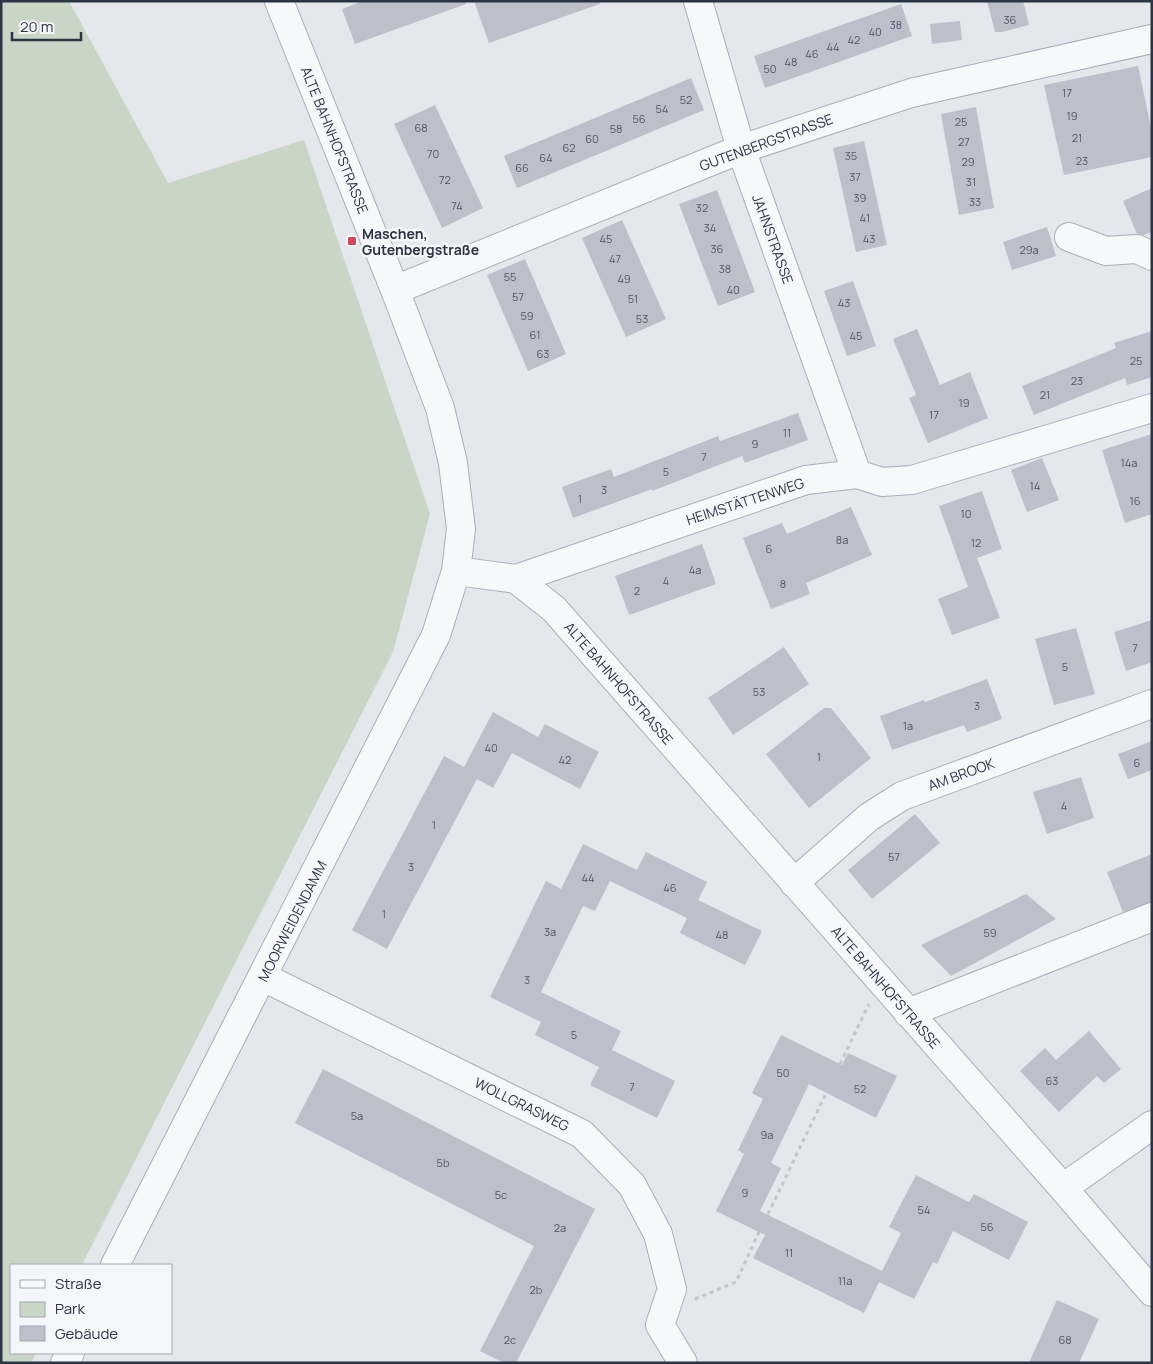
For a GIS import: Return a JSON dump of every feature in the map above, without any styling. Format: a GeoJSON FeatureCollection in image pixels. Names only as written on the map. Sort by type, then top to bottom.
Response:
{"type":"FeatureCollection","features":[{"type":"Feature","properties":{"kind":"street","name":"ALTE BAHNHOFSTRASSE"},"geometry":{"type":"LineString","coordinates":[[279,1],[395,290],[440,408],[453,463],[461,529],[456,571]]}},
{"type":"Feature","properties":{"kind":"street","name":"JAHNSTRASSE"},"geometry":{"type":"LineString","coordinates":[[698,1],[741,148],[857,474]]}},
{"type":"Feature","properties":{"kind":"street","name":"GUTENBERGSTRASSE"},"geometry":{"type":"LineString","coordinates":[[395,290],[741,148],[912,93],[1152,39]]}},
{"type":"Feature","properties":{"kind":"street"},"geometry":{"type":"LineString","coordinates":[[1069,237],[1106,251],[1137,249],[1152,256]]}},
{"type":"Feature","properties":{"kind":"street","name":"HEIMSTÄTTENWEG"},"geometry":{"type":"LineString","coordinates":[[516,578],[806,480],[857,474],[882,482],[912,480],[1152,408]]}},
{"type":"Feature","properties":{"kind":"street"},"geometry":{"type":"LineString","coordinates":[[456,571],[516,578]]}},
{"type":"Feature","properties":{"kind":"street","name":"MOORWEIDENDAMM"},"geometry":{"type":"LineString","coordinates":[[116,1264],[436,635],[456,571]]}},
{"type":"Feature","properties":{"kind":"street","name":"ALTE BAHNHOFSTRASSE"},"geometry":{"type":"LineString","coordinates":[[516,578],[554,609],[1063,1188],[1152,1292]]}},
{"type":"Feature","properties":{"kind":"street","name":"AM BROOK"},"geometry":{"type":"LineString","coordinates":[[794,883],[869,817],[902,796],[1152,704]]}},
{"type":"Feature","properties":{"kind":"street"},"geometry":{"type":"LineString","coordinates":[[908,1012],[1152,917]]}},
{"type":"Feature","properties":{"kind":"street","name":"WOLLGRASWEG"},"geometry":{"type":"LineString","coordinates":[[263,977],[582,1134],[632,1185],[658,1234],[672,1290]]}},
{"type":"Feature","properties":{"kind":"street"},"geometry":{"type":"LineString","coordinates":[[1063,1188],[1152,1125]]}},
{"type":"Feature","properties":{"kind":"street"},"geometry":{"type":"LineString","coordinates":[[672,1290],[660,1325],[683,1363]]}},
{"type":"Feature","properties":{"kind":"path"},"geometry":{"type":"LineString","coordinates":[[840,1064],[880,981]]}},
{"type":"Feature","properties":{"kind":"path"},"geometry":{"type":"LineString","coordinates":[[768,1214],[831,1083]]}},
{"type":"Feature","properties":{"kind":"path"},"geometry":{"type":"LineString","coordinates":[[672,1290],[695,1299],[736,1282],[759,1232]]}},
{"type":"Feature","properties":{"kind":"green space"},"geometry":{"type":"Polygon","coordinates":[[[1,1],[69,1],[168,183],[304,140],[430,514],[393,652],[83,1264],[10,1264],[10,1354],[36,1354],[31,1363],[1,1363],[1,1]]]}},
{"type":"Feature","properties":{"kind":"building"},"geometry":{"type":"Polygon","coordinates":[[[363,1],[466,1],[466,4],[355,44],[342,9],[363,1]]]}},
{"type":"Feature","properties":{"kind":"building"},"geometry":{"type":"Polygon","coordinates":[[[474,1],[600,1],[600,4],[489,43],[474,1]]]}},
{"type":"Feature","properties":{"kind":"building"},"geometry":{"type":"Polygon","coordinates":[[[987,1],[1023,1],[1029,25],[995,32],[987,1]]]}},
{"type":"Feature","properties":{"kind":"building"},"geometry":{"type":"Polygon","coordinates":[[[901,4],[912,36],[765,88],[754,56],[901,4]]]}},
{"type":"Feature","properties":{"kind":"building"},"geometry":{"type":"Polygon","coordinates":[[[960,21],[962,40],[932,44],[930,24],[960,21]]]}},
{"type":"Feature","properties":{"kind":"building"},"geometry":{"type":"Polygon","coordinates":[[[1138,66],[1152,132],[1152,157],[1064,175],[1044,85],[1138,66]]]}},
{"type":"Feature","properties":{"kind":"building"},"geometry":{"type":"Polygon","coordinates":[[[691,78],[704,110],[517,188],[504,156],[691,78]]]}},
{"type":"Feature","properties":{"kind":"building"},"geometry":{"type":"Polygon","coordinates":[[[435,105],[483,208],[442,228],[394,124],[435,105]]]}},
{"type":"Feature","properties":{"kind":"building"},"geometry":{"type":"Polygon","coordinates":[[[976,107],[994,208],[959,215],[941,114],[976,107]]]}},
{"type":"Feature","properties":{"kind":"building"},"geometry":{"type":"Polygon","coordinates":[[[864,141],[887,245],[856,252],[833,148],[864,141]]]}},
{"type":"Feature","properties":{"kind":"building"},"geometry":{"type":"Polygon","coordinates":[[[1152,188],[1152,232],[1144,235],[1137,234],[1123,201],[1152,188]]]}},
{"type":"Feature","properties":{"kind":"building"},"geometry":{"type":"Polygon","coordinates":[[[717,190],[755,292],[718,306],[679,204],[717,190]]]}},
{"type":"Feature","properties":{"kind":"building"},"geometry":{"type":"Polygon","coordinates":[[[622,220],[666,319],[626,337],[582,238],[622,220]]]}},
{"type":"Feature","properties":{"kind":"building"},"geometry":{"type":"Polygon","coordinates":[[[1047,227],[1056,256],[1012,270],[1003,242],[1047,227]]]}},
{"type":"Feature","properties":{"kind":"building"},"geometry":{"type":"Polygon","coordinates":[[[525,259],[566,354],[528,371],[487,275],[525,259]]]}},
{"type":"Feature","properties":{"kind":"building"},"geometry":{"type":"Polygon","coordinates":[[[853,281],[876,346],[847,356],[824,291],[853,281]]]}},
{"type":"Feature","properties":{"kind":"building"},"geometry":{"type":"Polygon","coordinates":[[[917,329],[940,385],[970,372],[988,418],[928,443],[909,398],[916,395],[893,339],[917,329]]]}},
{"type":"Feature","properties":{"kind":"building"},"geometry":{"type":"Polygon","coordinates":[[[1152,331],[1152,377],[1127,385],[1125,378],[1034,415],[1022,386],[1116,348],[1114,343],[1152,331]]]}},
{"type":"Feature","properties":{"kind":"building"},"geometry":{"type":"Polygon","coordinates":[[[798,413],[808,440],[745,463],[742,456],[652,491],[652,489],[573,518],[562,487],[611,469],[614,477],[718,436],[720,441],[798,413]]]}},
{"type":"Feature","properties":{"kind":"building"},"geometry":{"type":"Polygon","coordinates":[[[1152,434],[1152,514],[1125,523],[1102,450],[1152,434]]]}},
{"type":"Feature","properties":{"kind":"building"},"geometry":{"type":"Polygon","coordinates":[[[1042,458],[1059,500],[1027,512],[1011,470],[1042,458]]]}},
{"type":"Feature","properties":{"kind":"building"},"geometry":{"type":"Polygon","coordinates":[[[982,491],[1002,549],[977,558],[1000,618],[952,635],[938,599],[968,587],[939,506],[982,491]]]}},
{"type":"Feature","properties":{"kind":"building"},"geometry":{"type":"Polygon","coordinates":[[[851,507],[872,555],[806,583],[810,594],[771,609],[743,538],[782,523],[787,534],[851,507]]]}},
{"type":"Feature","properties":{"kind":"building"},"geometry":{"type":"Polygon","coordinates":[[[702,544],[716,584],[629,615],[615,576],[702,544]]]}},
{"type":"Feature","properties":{"kind":"building"},"geometry":{"type":"Polygon","coordinates":[[[1152,620],[1152,662],[1126,671],[1114,632],[1152,620]]]}},
{"type":"Feature","properties":{"kind":"building"},"geometry":{"type":"Polygon","coordinates":[[[1076,628],[1095,694],[1054,705],[1035,639],[1076,628]]]}},
{"type":"Feature","properties":{"kind":"building"},"geometry":{"type":"Polygon","coordinates":[[[784,647],[809,684],[733,735],[708,698],[784,647]]]}},
{"type":"Feature","properties":{"kind":"building"},"geometry":{"type":"Polygon","coordinates":[[[987,679],[1002,719],[967,732],[964,725],[892,750],[880,716],[987,679]]]}},
{"type":"Feature","properties":{"kind":"building"},"geometry":{"type":"Polygon","coordinates":[[[824,708],[831,708],[871,758],[809,808],[766,754],[824,708]]]}},
{"type":"Feature","properties":{"kind":"building"},"geometry":{"type":"Polygon","coordinates":[[[493,712],[538,737],[545,724],[599,752],[580,789],[512,753],[493,788],[477,779],[387,949],[352,930],[444,756],[464,767],[493,712]]]}},
{"type":"Feature","properties":{"kind":"building"},"geometry":{"type":"Polygon","coordinates":[[[1152,741],[1152,770],[1128,779],[1118,754],[1152,741]]]}},
{"type":"Feature","properties":{"kind":"building"},"geometry":{"type":"Polygon","coordinates":[[[1081,777],[1094,818],[1047,834],[1033,792],[1081,777]]]}},
{"type":"Feature","properties":{"kind":"building"},"geometry":{"type":"Polygon","coordinates":[[[915,814],[940,843],[872,899],[848,870],[915,814]]]}},
{"type":"Feature","properties":{"kind":"building"},"geometry":{"type":"Polygon","coordinates":[[[583,844],[637,870],[646,852],[707,882],[698,900],[762,931],[745,965],[680,933],[687,918],[610,881],[595,911],[583,906],[541,992],[621,1031],[612,1050],[675,1081],[657,1118],[590,1085],[599,1067],[535,1035],[541,1022],[490,997],[546,881],[561,889],[583,844]]]}},
{"type":"Feature","properties":{"kind":"building"},"geometry":{"type":"Polygon","coordinates":[[[1152,854],[1152,902],[1123,912],[1107,872],[1152,854]]]}},
{"type":"Feature","properties":{"kind":"building"},"geometry":{"type":"Polygon","coordinates":[[[1026,894],[1056,919],[951,976],[921,945],[1026,894]]]}},
{"type":"Feature","properties":{"kind":"building"},"geometry":{"type":"Polygon","coordinates":[[[1089,1031],[1121,1069],[1104,1083],[1097,1076],[1059,1112],[1020,1071],[1045,1048],[1056,1060],[1089,1031]]]}},
{"type":"Feature","properties":{"kind":"building"},"geometry":{"type":"Polygon","coordinates":[[[781,1035],[842,1065],[848,1053],[897,1076],[876,1118],[809,1084],[771,1163],[781,1168],[760,1211],[882,1271],[901,1233],[889,1227],[916,1175],[969,1202],[974,1194],[1028,1222],[1009,1260],[953,1231],[937,1264],[933,1262],[914,1299],[879,1282],[864,1313],[753,1258],[765,1235],[716,1211],[744,1154],[738,1150],[763,1099],[752,1093],[781,1035]]]}},
{"type":"Feature","properties":{"kind":"building"},"geometry":{"type":"Polygon","coordinates":[[[323,1069],[595,1209],[516,1363],[504,1363],[480,1351],[534,1246],[295,1123],[323,1069]]]}},
{"type":"Feature","properties":{"kind":"building"},"geometry":{"type":"Polygon","coordinates":[[[1057,1300],[1099,1319],[1079,1363],[1029,1363],[1057,1300]]]}},
{"type":"Feature","properties":{"kind":"place","name":"Maschen, Gutenbergstraße"},"geometry":{"type":"Point","coordinates":[352,241]}}]}
